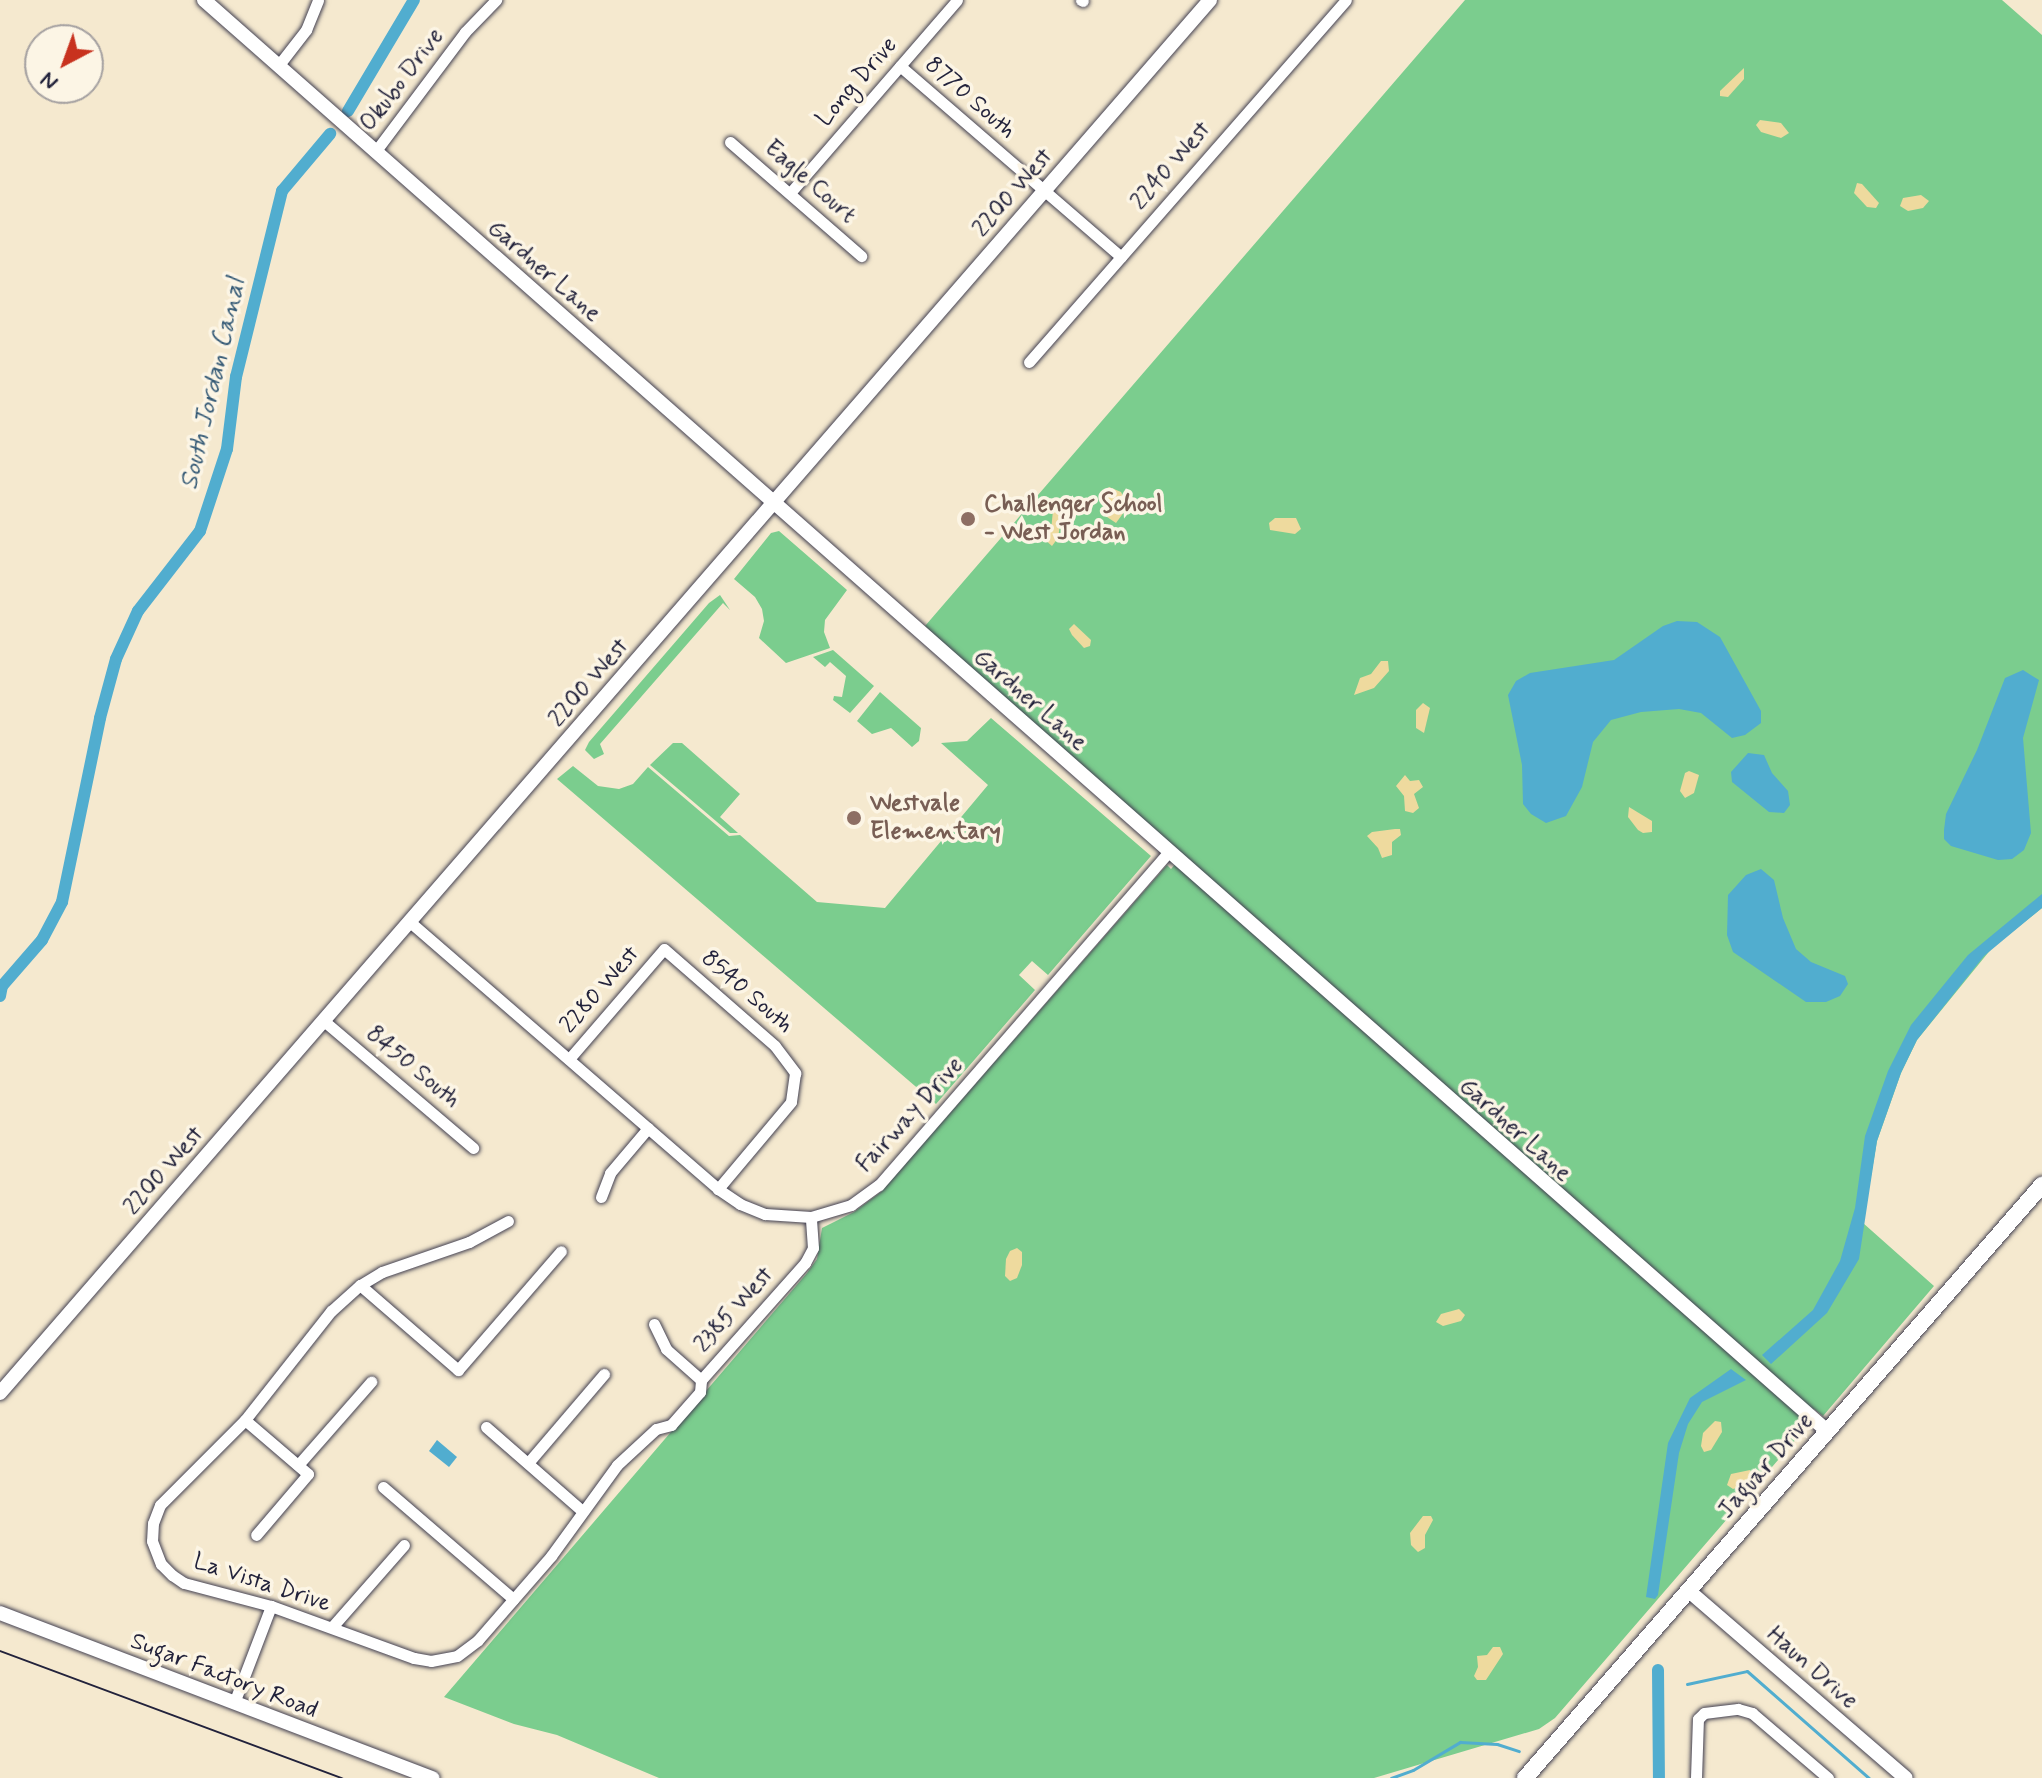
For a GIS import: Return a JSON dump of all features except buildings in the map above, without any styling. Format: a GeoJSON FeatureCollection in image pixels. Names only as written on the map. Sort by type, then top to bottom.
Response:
{"type":"FeatureCollection","features":[{"type":"Feature","properties":{"kind":"main road","name":"Jaguar Drive"},"geometry":{"type":"LineString","coordinates":[[1525,1778],[2042,1185]]}},
{"type":"Feature","properties":{"kind":"street","name":"Gardner Lane"},"geometry":{"type":"LineString","coordinates":[[204,0],[1828,1432]]}},
{"type":"Feature","properties":{"kind":"street"},"geometry":{"type":"LineString","coordinates":[[278,66],[306,30],[318,0]]}},
{"type":"Feature","properties":{"kind":"street","name":"Okubo Drive"},"geometry":{"type":"LineString","coordinates":[[375,152],[456,44],[496,0]]}},
{"type":"Feature","properties":{"kind":"street","name":"Long Drive"},"geometry":{"type":"LineString","coordinates":[[790,193],[957,0]]}},
{"type":"Feature","properties":{"kind":"street","name":"2200 West"},"geometry":{"type":"LineString","coordinates":[[0,1393],[1210,0]]}},
{"type":"Feature","properties":{"kind":"street","name":"2240 West"},"geometry":{"type":"LineString","coordinates":[[1029,362],[1346,0]]}},
{"type":"Feature","properties":{"kind":"street","name":"8770 South"},"geometry":{"type":"LineString","coordinates":[[900,66],[1121,257]]}},
{"type":"Feature","properties":{"kind":"street","name":"Eagle Court"},"geometry":{"type":"LineString","coordinates":[[730,142],[861,256]]}},
{"type":"Feature","properties":{"kind":"street","name":"Fairway Drive"},"geometry":{"type":"LineString","coordinates":[[410,922],[718,1189],[740,1204],[765,1214],[811,1217],[851,1205],[879,1185],[1168,852]]}},
{"type":"Feature","properties":{"kind":"street","name":"2280 West"},"geometry":{"type":"LineString","coordinates":[[569,1059],[664,949]]}},
{"type":"Feature","properties":{"kind":"street","name":"8540 South"},"geometry":{"type":"LineString","coordinates":[[664,949],[775,1046],[795,1073],[791,1102],[718,1189]]}},
{"type":"Feature","properties":{"kind":"street","name":"8450 South"},"geometry":{"type":"LineString","coordinates":[[324,1021],[473,1148]]}},
{"type":"Feature","properties":{"kind":"street"},"geometry":{"type":"LineString","coordinates":[[601,1197],[610,1173],[648,1128]]}},
{"type":"Feature","properties":{"kind":"street","name":"2385 West"},"geometry":{"type":"LineString","coordinates":[[671,1425],[700,1392],[701,1380],[809,1257],[813,1248],[811,1217]]}},
{"type":"Feature","properties":{"kind":"street","name":"La Vista Drive"},"geometry":{"type":"LineString","coordinates":[[508,1221],[469,1242],[403,1263],[360,1285],[331,1311],[245,1420],[160,1505],[153,1523],[152,1541],[161,1564],[184,1583],[271,1606],[414,1658],[447,1659],[468,1649],[513,1599],[563,1540],[581,1510],[634,1448],[656,1429],[671,1425]]}},
{"type":"Feature","properties":{"kind":"street"},"geometry":{"type":"LineString","coordinates":[[360,1285],[458,1370],[561,1251]]}},
{"type":"Feature","properties":{"kind":"street"},"geometry":{"type":"LineString","coordinates":[[654,1324],[666,1349],[701,1380]]}},
{"type":"Feature","properties":{"kind":"street"},"geometry":{"type":"LineString","coordinates":[[528,1463],[604,1374]]}},
{"type":"Feature","properties":{"kind":"street"},"geometry":{"type":"LineString","coordinates":[[298,1465],[371,1382]]}},
{"type":"Feature","properties":{"kind":"street"},"geometry":{"type":"LineString","coordinates":[[245,1420],[308,1474],[256,1535]]}},
{"type":"Feature","properties":{"kind":"street"},"geometry":{"type":"LineString","coordinates":[[486,1427],[581,1510]]}},
{"type":"Feature","properties":{"kind":"street"},"geometry":{"type":"LineString","coordinates":[[383,1487],[513,1599]]}},
{"type":"Feature","properties":{"kind":"street"},"geometry":{"type":"LineString","coordinates":[[332,1627],[404,1545]]}},
{"type":"Feature","properties":{"kind":"street","name":"Haun Drive"},"geometry":{"type":"LineString","coordinates":[[1689,1591],[1906,1778]]}},
{"type":"Feature","properties":{"kind":"street"},"geometry":{"type":"LineString","coordinates":[[234,1703],[271,1606]]}},
{"type":"Feature","properties":{"kind":"street","name":"Sugar Factory Road"},"geometry":{"type":"LineString","coordinates":[[0,1613],[433,1778]]}},
{"type":"Feature","properties":{"kind":"street"},"geometry":{"type":"LineString","coordinates":[[1696,1778],[1698,1719],[1704,1713],[1738,1709],[1752,1713],[1828,1778]]}},
{"type":"Feature","properties":{"kind":"green space"},"geometry":{"type":"Polygon","coordinates":[[[1465,0],[2002,0],[2042,35],[2042,908],[1992,948],[1917,1040],[1901,1073],[1877,1141],[1863,1223],[1934,1286],[1823,1416],[1814,1409],[1798,1426],[1798,1437],[1555,1718],[1539,1729],[1374,1778],[659,1778],[557,1735],[514,1724],[444,1697],[807,1273],[817,1259],[822,1228],[854,1212],[881,1192],[1167,865],[1171,869],[1180,859],[925,626],[1465,0]]]}},
{"type":"Feature","properties":{"kind":"green space"},"geometry":{"type":"Polygon","coordinates":[[[779,531],[847,590],[825,620],[824,632],[830,648],[786,663],[759,638],[764,621],[762,609],[755,597],[734,579],[771,533],[779,531]]]}},
{"type":"Feature","properties":{"kind":"green space"},"geometry":{"type":"Polygon","coordinates":[[[720,595],[730,610],[723,603],[600,744],[604,754],[594,759],[585,750],[589,742],[709,603],[720,595]]]}},
{"type":"Feature","properties":{"kind":"green space"},"geometry":{"type":"Polygon","coordinates":[[[833,650],[874,686],[850,713],[833,700],[834,696],[842,697],[846,676],[830,662],[825,667],[813,657],[833,650]]]}},
{"type":"Feature","properties":{"kind":"green space"},"geometry":{"type":"Polygon","coordinates":[[[880,692],[921,728],[919,741],[912,747],[891,728],[872,734],[857,721],[880,692]]]}},
{"type":"Feature","properties":{"kind":"green space"},"geometry":{"type":"Polygon","coordinates":[[[991,718],[1151,856],[1048,975],[1032,961],[1019,975],[1035,990],[936,1104],[557,779],[573,766],[598,786],[619,789],[633,784],[648,767],[729,836],[740,835],[817,902],[885,908],[988,785],[941,743],[967,741],[991,718]]]}},
{"type":"Feature","properties":{"kind":"green space"},"geometry":{"type":"Polygon","coordinates":[[[673,743],[682,743],[740,794],[720,817],[738,833],[730,833],[650,765],[673,743]]]}},
{"type":"Feature","properties":{"kind":"sand"},"geometry":{"type":"Polygon","coordinates":[[[1744,68],[1744,79],[1728,97],[1720,96],[1720,91],[1744,68]]]}},
{"type":"Feature","properties":{"kind":"sand"},"geometry":{"type":"Polygon","coordinates":[[[1760,120],[1781,123],[1789,133],[1781,138],[1761,132],[1756,125],[1760,120]]]}},
{"type":"Feature","properties":{"kind":"sand"},"geometry":{"type":"Polygon","coordinates":[[[1857,183],[1862,184],[1879,203],[1876,208],[1867,207],[1854,193],[1857,183]]]}},
{"type":"Feature","properties":{"kind":"sand"},"geometry":{"type":"Polygon","coordinates":[[[1921,195],[1929,201],[1923,208],[1908,211],[1900,206],[1903,198],[1921,195]]]}},
{"type":"Feature","properties":{"kind":"sand"},"geometry":{"type":"Polygon","coordinates":[[[1109,487],[1121,492],[1124,498],[1124,512],[1116,523],[1107,517],[1102,496],[1109,487]]]}},
{"type":"Feature","properties":{"kind":"sand"},"geometry":{"type":"Polygon","coordinates":[[[1053,510],[1060,512],[1061,518],[1058,538],[1052,546],[1044,539],[1051,531],[1053,510]]]}},
{"type":"Feature","properties":{"kind":"sand"},"geometry":{"type":"Polygon","coordinates":[[[1275,518],[1296,518],[1301,529],[1295,534],[1270,530],[1269,523],[1275,518]]]}},
{"type":"Feature","properties":{"kind":"sand"},"geometry":{"type":"Polygon","coordinates":[[[1074,624],[1091,640],[1090,646],[1084,648],[1072,635],[1069,629],[1074,624]]]}},
{"type":"Feature","properties":{"kind":"sand"},"geometry":{"type":"Polygon","coordinates":[[[1381,661],[1388,661],[1389,671],[1374,688],[1354,695],[1360,678],[1371,674],[1381,661]]]}},
{"type":"Feature","properties":{"kind":"sand"},"geometry":{"type":"Polygon","coordinates":[[[1423,703],[1430,708],[1424,733],[1416,728],[1416,710],[1423,703]]]}},
{"type":"Feature","properties":{"kind":"sand"},"geometry":{"type":"Polygon","coordinates":[[[1689,771],[1699,775],[1694,793],[1685,798],[1680,791],[1685,773],[1689,771]]]}},
{"type":"Feature","properties":{"kind":"sand"},"geometry":{"type":"Polygon","coordinates":[[[1405,775],[1410,781],[1419,780],[1423,787],[1414,794],[1419,808],[1413,813],[1405,811],[1404,796],[1396,786],[1405,775]]]}},
{"type":"Feature","properties":{"kind":"sand"},"geometry":{"type":"Polygon","coordinates":[[[1629,807],[1652,821],[1652,832],[1638,830],[1628,817],[1629,807]]]}},
{"type":"Feature","properties":{"kind":"sand"},"geometry":{"type":"Polygon","coordinates":[[[1400,829],[1401,835],[1392,842],[1392,855],[1382,858],[1367,836],[1372,832],[1400,829]]]}},
{"type":"Feature","properties":{"kind":"sand"},"geometry":{"type":"Polygon","coordinates":[[[1017,1248],[1022,1252],[1022,1265],[1017,1278],[1010,1281],[1005,1276],[1006,1259],[1010,1251],[1017,1248]]]}},
{"type":"Feature","properties":{"kind":"sand"},"geometry":{"type":"Polygon","coordinates":[[[1459,1309],[1465,1315],[1461,1321],[1443,1326],[1436,1322],[1441,1314],[1459,1309]]]}},
{"type":"Feature","properties":{"kind":"sand"},"geometry":{"type":"Polygon","coordinates":[[[1715,1421],[1721,1422],[1722,1432],[1711,1450],[1704,1452],[1701,1446],[1703,1433],[1715,1421]]]}},
{"type":"Feature","properties":{"kind":"sand"},"geometry":{"type":"Polygon","coordinates":[[[1750,1470],[1753,1477],[1744,1485],[1733,1489],[1727,1485],[1731,1474],[1750,1470]]]}},
{"type":"Feature","properties":{"kind":"sand"},"geometry":{"type":"Polygon","coordinates":[[[1423,1516],[1431,1516],[1433,1520],[1425,1535],[1425,1548],[1418,1552],[1411,1545],[1410,1533],[1423,1516]]]}},
{"type":"Feature","properties":{"kind":"sand"},"geometry":{"type":"Polygon","coordinates":[[[1493,1647],[1500,1647],[1503,1654],[1486,1680],[1477,1680],[1474,1676],[1478,1667],[1477,1656],[1487,1655],[1493,1647]]]}},
{"type":"Feature","properties":{"kind":"water"},"geometry":{"type":"Polygon","coordinates":[[[1677,621],[1697,622],[1720,637],[1761,711],[1761,723],[1745,735],[1732,738],[1701,713],[1679,709],[1641,712],[1611,720],[1593,742],[1582,787],[1566,816],[1546,823],[1531,814],[1523,804],[1522,765],[1508,695],[1516,681],[1530,673],[1614,660],[1663,626],[1677,621]]]}},
{"type":"Feature","properties":{"kind":"water"},"geometry":{"type":"Polygon","coordinates":[[[2023,670],[2039,680],[2023,738],[2031,833],[2024,850],[2012,859],[1998,860],[1951,846],[1944,839],[1946,814],[1977,750],[2005,678],[2023,670]]]}},
{"type":"Feature","properties":{"kind":"water"},"geometry":{"type":"Polygon","coordinates":[[[1748,753],[1764,755],[1772,773],[1788,791],[1790,805],[1784,813],[1769,812],[1732,782],[1731,772],[1748,753]]]}},
{"type":"Feature","properties":{"kind":"water"},"geometry":{"type":"Polygon","coordinates":[[[1761,869],[1774,880],[1783,918],[1796,949],[1811,962],[1845,976],[1848,984],[1840,996],[1826,1002],[1806,1002],[1733,952],[1727,935],[1728,895],[1746,875],[1761,869]]]}},
{"type":"Feature","properties":{"kind":"water"},"geometry":{"type":"Polygon","coordinates":[[[2042,894],[2042,908],[1984,956],[1917,1040],[1901,1073],[1877,1141],[1859,1259],[1827,1313],[1771,1364],[1762,1355],[1813,1310],[1840,1261],[1855,1208],[1865,1136],[1888,1071],[1911,1025],[1968,955],[2042,894]]]}},
{"type":"Feature","properties":{"kind":"water"},"geometry":{"type":"Polygon","coordinates":[[[1731,1369],[1746,1380],[1702,1402],[1688,1424],[1679,1453],[1658,1595],[1655,1599],[1646,1597],[1668,1443],[1690,1398],[1731,1369]]]}},
{"type":"Feature","properties":{"kind":"water"},"geometry":{"type":"Polygon","coordinates":[[[437,1440],[457,1457],[449,1467],[429,1451],[437,1440]]]}},
{"type":"Feature","properties":{"kind":"waterway","name":"South Jordan Canal"},"geometry":{"type":"LineString","coordinates":[[348,111],[414,0]]}},
{"type":"Feature","properties":{"kind":"waterway","name":"South Jordan Canal"},"geometry":{"type":"LineString","coordinates":[[0,996],[2,986],[42,940],[62,902],[100,718],[116,659],[138,611],[200,531],[227,449],[236,377],[282,191],[330,134]]}},
{"type":"Feature","properties":{"kind":"waterway"},"geometry":{"type":"LineString","coordinates":[[1658,1670],[1659,1778]]}},
{"type":"Feature","properties":{"kind":"waterway"},"geometry":{"type":"LineString","coordinates":[[1687,1684],[1747,1671],[1869,1778]]}},
{"type":"Feature","properties":{"kind":"waterway"},"geometry":{"type":"LineString","coordinates":[[1391,1778],[1413,1770],[1460,1742],[1497,1744],[1519,1751]]}},
{"type":"Feature","properties":{"kind":"tram line"},"geometry":{"type":"LineString","coordinates":[[0,1651],[342,1778]]}},
{"type":"Feature","properties":{"kind":"place","name":"Challenger School - West Jordan"},"geometry":{"type":"Point","coordinates":[968,519]}},
{"type":"Feature","properties":{"kind":"place","name":"Westvale Elementary"},"geometry":{"type":"Point","coordinates":[854,818]}}]}
